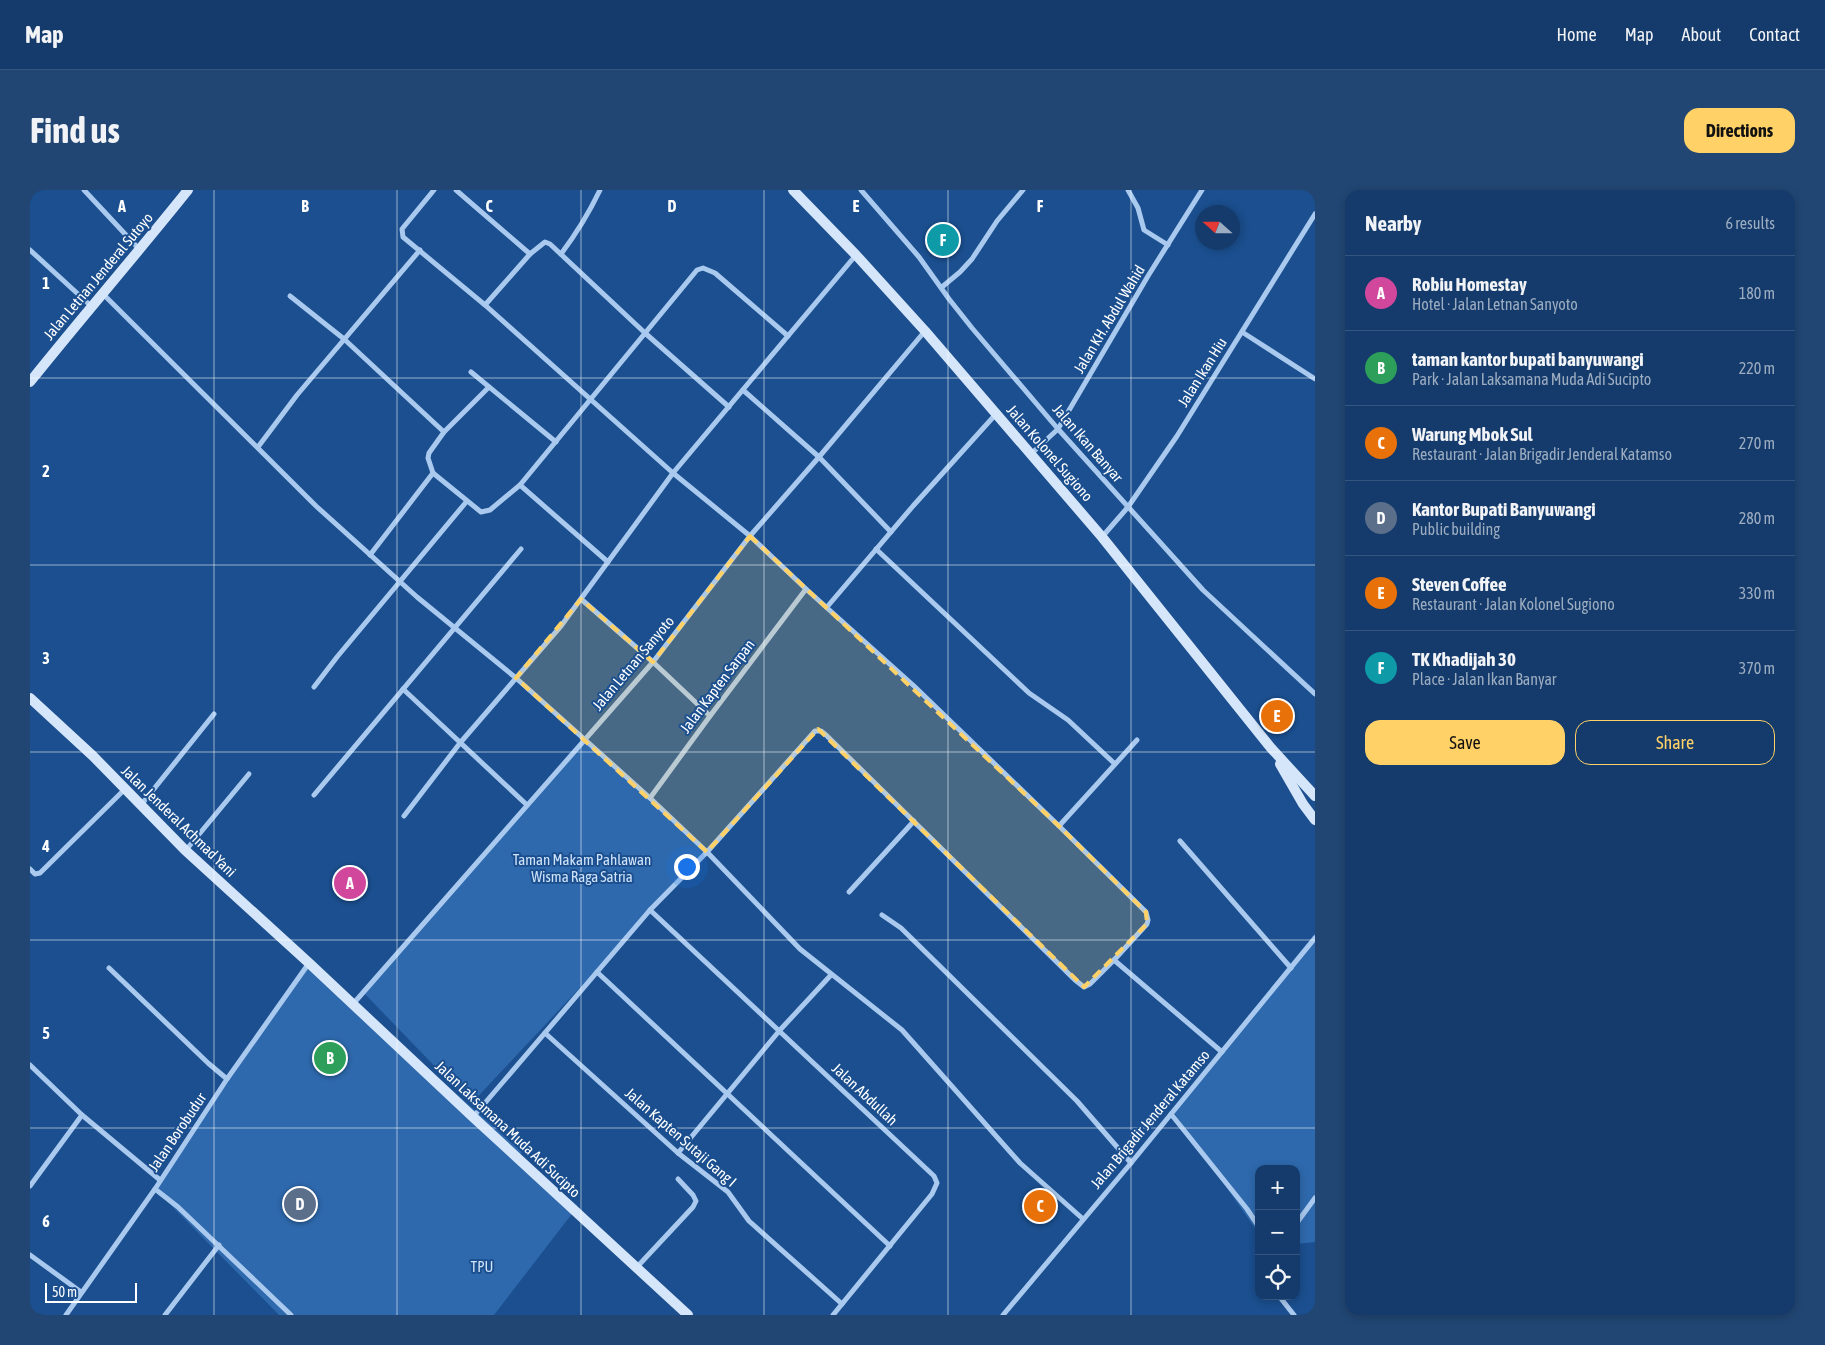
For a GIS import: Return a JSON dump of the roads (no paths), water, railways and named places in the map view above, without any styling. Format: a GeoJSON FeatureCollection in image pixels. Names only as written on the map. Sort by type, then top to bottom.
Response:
{"type":"FeatureCollection","features":[{"type":"Feature","properties":{"kind":"main road","name":"Jalan Letnan Jenderal Sutoyo"},"geometry":{"type":"LineString","coordinates":[[30,382],[188,190]]}},
{"type":"Feature","properties":{"kind":"main road","name":"Jalan Kolonel Sugiono"},"geometry":{"type":"LineString","coordinates":[[792,190],[856,255],[925,330],[1102,537],[1271,748],[1315,796]]}},
{"type":"Feature","properties":{"kind":"main road","name":"Jalan Jenderal Achmad Yani"},"geometry":{"type":"LineString","coordinates":[[30,698],[92,756],[186,850],[309,963]]}},
{"type":"Feature","properties":{"kind":"main road","name":"Jalan Kolonel Sugiono"},"geometry":{"type":"LineString","coordinates":[[1271,748],[1303,804],[1315,820]]}},
{"type":"Feature","properties":{"kind":"main road","name":"Jalan Laksamana Muda Adi Sucipto"},"geometry":{"type":"LineString","coordinates":[[309,963],[688,1315]]}},
{"type":"Feature","properties":{"kind":"street"},"geometry":{"type":"LineString","coordinates":[[84,190],[140,250]]}},
{"type":"Feature","properties":{"kind":"street"},"geometry":{"type":"LineString","coordinates":[[434,190],[402,230],[403,237],[485,305],[673,474],[750,536],[914,686],[1060,826],[1146,912],[1148,920],[1147,924],[1114,960],[1090,984],[1084,987],[1068,974],[826,735],[821,731],[815,732],[708,852],[650,910],[473,1117]]}},
{"type":"Feature","properties":{"kind":"street"},"geometry":{"type":"LineString","coordinates":[[456,190],[530,254]]}},
{"type":"Feature","properties":{"kind":"street"},"geometry":{"type":"LineString","coordinates":[[561,254],[576,234],[600,190]]}},
{"type":"Feature","properties":{"kind":"street","name":"Jalan Ikan Banyar"},"geometry":{"type":"LineString","coordinates":[[861,190],[919,257],[966,321],[1058,429],[1128,507],[1203,590],[1315,694]]}},
{"type":"Feature","properties":{"kind":"street"},"geometry":{"type":"LineString","coordinates":[[942,287],[960,272],[972,258],[997,221],[1023,190]]}},
{"type":"Feature","properties":{"kind":"street"},"geometry":{"type":"LineString","coordinates":[[1128,190],[1138,208],[1144,230],[1168,245]]}},
{"type":"Feature","properties":{"kind":"street","name":"Jalan KH. Abdul Wahid"},"geometry":{"type":"LineString","coordinates":[[1030,454],[1058,429],[1202,190]]}},
{"type":"Feature","properties":{"kind":"street","name":"Jalan Ikan Hiu"},"geometry":{"type":"LineString","coordinates":[[1102,537],[1128,507],[1176,436],[1315,214]]}},
{"type":"Feature","properties":{"kind":"street"},"geometry":{"type":"LineString","coordinates":[[485,305],[530,254],[545,242],[550,244],[645,333],[729,407]]}},
{"type":"Feature","properties":{"kind":"street"},"geometry":{"type":"LineString","coordinates":[[30,250],[92,306]]}},
{"type":"Feature","properties":{"kind":"street"},"geometry":{"type":"LineString","coordinates":[[258,447],[297,395],[420,250]]}},
{"type":"Feature","properties":{"kind":"street"},"geometry":{"type":"LineString","coordinates":[[404,816],[460,743],[561,626],[673,474],[856,255]]}},
{"type":"Feature","properties":{"kind":"street"},"geometry":{"type":"LineString","coordinates":[[489,387],[444,432],[429,453],[428,458],[433,473],[478,510],[484,512],[490,510],[520,484],[692,275],[703,268],[715,273],[788,336]]}},
{"type":"Feature","properties":{"kind":"street"},"geometry":{"type":"LineString","coordinates":[[102,294],[316,506],[454,629],[516,678],[650,798],[708,852],[800,949],[902,1030],[1020,1164],[1083,1219]]}},
{"type":"Feature","properties":{"kind":"street"},"geometry":{"type":"LineString","coordinates":[[290,296],[344,339],[444,432]]}},
{"type":"Feature","properties":{"kind":"street","name":"Jalan Letnan Sanyoto"},"geometry":{"type":"LineString","coordinates":[[353,1005],[653,662],[750,536],[925,330]]}},
{"type":"Feature","properties":{"kind":"street"},"geometry":{"type":"LineString","coordinates":[[1242,332],[1315,379]]}},
{"type":"Feature","properties":{"kind":"street"},"geometry":{"type":"LineString","coordinates":[[470,372],[556,442]]}},
{"type":"Feature","properties":{"kind":"street"},"geometry":{"type":"LineString","coordinates":[[743,390],[819,457],[891,532]]}},
{"type":"Feature","properties":{"kind":"street"},"geometry":{"type":"LineString","coordinates":[[827,607],[996,414]]}},
{"type":"Feature","properties":{"kind":"street"},"geometry":{"type":"LineString","coordinates":[[370,555],[433,473]]}},
{"type":"Feature","properties":{"kind":"street"},"geometry":{"type":"LineString","coordinates":[[520,484],[608,562]]}},
{"type":"Feature","properties":{"kind":"street"},"geometry":{"type":"LineString","coordinates":[[314,687],[467,501]]}},
{"type":"Feature","properties":{"kind":"street"},"geometry":{"type":"LineString","coordinates":[[314,795],[521,549]]}},
{"type":"Feature","properties":{"kind":"street"},"geometry":{"type":"LineString","coordinates":[[876,549],[1029,693],[1068,720],[1115,764]]}},
{"type":"Feature","properties":{"kind":"street","name":"Jalan Kapten Sarpan"},"geometry":{"type":"LineString","coordinates":[[650,798],[806,589]]}},
{"type":"Feature","properties":{"kind":"street"},"geometry":{"type":"LineString","coordinates":[[582,599],[710,716]]}},
{"type":"Feature","properties":{"kind":"street"},"geometry":{"type":"LineString","coordinates":[[403,689],[527,805]]}},
{"type":"Feature","properties":{"kind":"street"},"geometry":{"type":"LineString","coordinates":[[141,806],[214,714]]}},
{"type":"Feature","properties":{"kind":"street"},"geometry":{"type":"LineString","coordinates":[[1060,826],[1137,740]]}},
{"type":"Feature","properties":{"kind":"street"},"geometry":{"type":"LineString","coordinates":[[186,850],[249,774]]}},
{"type":"Feature","properties":{"kind":"street"},"geometry":{"type":"LineString","coordinates":[[30,869],[35,874],[40,873],[124,790]]}},
{"type":"Feature","properties":{"kind":"street"},"geometry":{"type":"LineString","coordinates":[[848,892],[914,821]]}},
{"type":"Feature","properties":{"kind":"street"},"geometry":{"type":"LineString","coordinates":[[1180,841],[1291,968]]}},
{"type":"Feature","properties":{"kind":"street","name":"Jalan Abdullah"},"geometry":{"type":"LineString","coordinates":[[650,910],[934,1176],[937,1183],[932,1194],[833,1315]]}},
{"type":"Feature","properties":{"kind":"street"},"geometry":{"type":"LineString","coordinates":[[882,914],[901,928],[1076,1101],[1131,1163]]}},
{"type":"Feature","properties":{"kind":"street","name":"Jalan Brigadir Jenderal Katamso"},"geometry":{"type":"LineString","coordinates":[[1003,1315],[1131,1163],[1315,938]]}},
{"type":"Feature","properties":{"kind":"street"},"geometry":{"type":"LineString","coordinates":[[1114,960],[1222,1052]]}},
{"type":"Feature","properties":{"kind":"street","name":"Jalan Borobudur"},"geometry":{"type":"LineString","coordinates":[[66,1315],[155,1189],[227,1079],[309,963]]}},
{"type":"Feature","properties":{"kind":"street"},"geometry":{"type":"LineString","coordinates":[[109,968],[227,1079]]}},
{"type":"Feature","properties":{"kind":"street"},"geometry":{"type":"LineString","coordinates":[[597,972],[712,1079],[726,1095],[890,1246]]}},
{"type":"Feature","properties":{"kind":"street"},"geometry":{"type":"LineString","coordinates":[[678,1153],[780,1030],[831,975]]}},
{"type":"Feature","properties":{"kind":"street","name":"Jalan Kapten Sutaji Gang I"},"geometry":{"type":"LineString","coordinates":[[545,1032],[678,1153],[728,1192],[749,1221],[842,1304]]}},
{"type":"Feature","properties":{"kind":"street"},"geometry":{"type":"LineString","coordinates":[[30,1065],[82,1115],[160,1180]]}},
{"type":"Feature","properties":{"kind":"street"},"geometry":{"type":"LineString","coordinates":[[1170,1114],[1255,1221]]}},
{"type":"Feature","properties":{"kind":"street"},"geometry":{"type":"LineString","coordinates":[[30,1186],[82,1115]]}},
{"type":"Feature","properties":{"kind":"street"},"geometry":{"type":"LineString","coordinates":[[636,1268],[696,1202],[693,1195],[678,1179]]}},
{"type":"Feature","properties":{"kind":"street"},"geometry":{"type":"LineString","coordinates":[[155,1189],[178,1207],[292,1315]]}},
{"type":"Feature","properties":{"kind":"street"},"geometry":{"type":"LineString","coordinates":[[1300,1219],[1315,1198]]}},
{"type":"Feature","properties":{"kind":"street"},"geometry":{"type":"LineString","coordinates":[[165,1315],[219,1245]]}},
{"type":"Feature","properties":{"kind":"street"},"geometry":{"type":"LineString","coordinates":[[30,1256],[81,1292]]}},
{"type":"Feature","properties":{"kind":"street"},"geometry":{"type":"LineString","coordinates":[[1282,1300],[1294,1315]]}},
{"type":"Feature","properties":{"kind":"place","name":"TK Khadijah 30"},"geometry":{"type":"Point","coordinates":[943,240]}},
{"type":"Feature","properties":{"kind":"place","name":"Steven Coffee"},"geometry":{"type":"Point","coordinates":[1277,716]}},
{"type":"Feature","properties":{"kind":"place","name":"Robiu Homestay"},"geometry":{"type":"Point","coordinates":[350,883]}},
{"type":"Feature","properties":{"kind":"place","name":"taman kantor bupati banyuwangi"},"geometry":{"type":"Point","coordinates":[330,1058]}},
{"type":"Feature","properties":{"kind":"place","name":"Kantor Bupati Banyuwangi"},"geometry":{"type":"Point","coordinates":[300,1204]}},
{"type":"Feature","properties":{"kind":"place","name":"Warung Mbok Sul"},"geometry":{"type":"Point","coordinates":[1040,1206]}},
{"type":"Feature","properties":{"kind":"park label","name":"Taman Makam Pahlawan Wisma Raga Satria"},"geometry":{"type":"Point","coordinates":[582,868]}},
{"type":"Feature","properties":{"kind":"park label","name":"TPU"},"geometry":{"type":"Point","coordinates":[482,1266]}}]}
